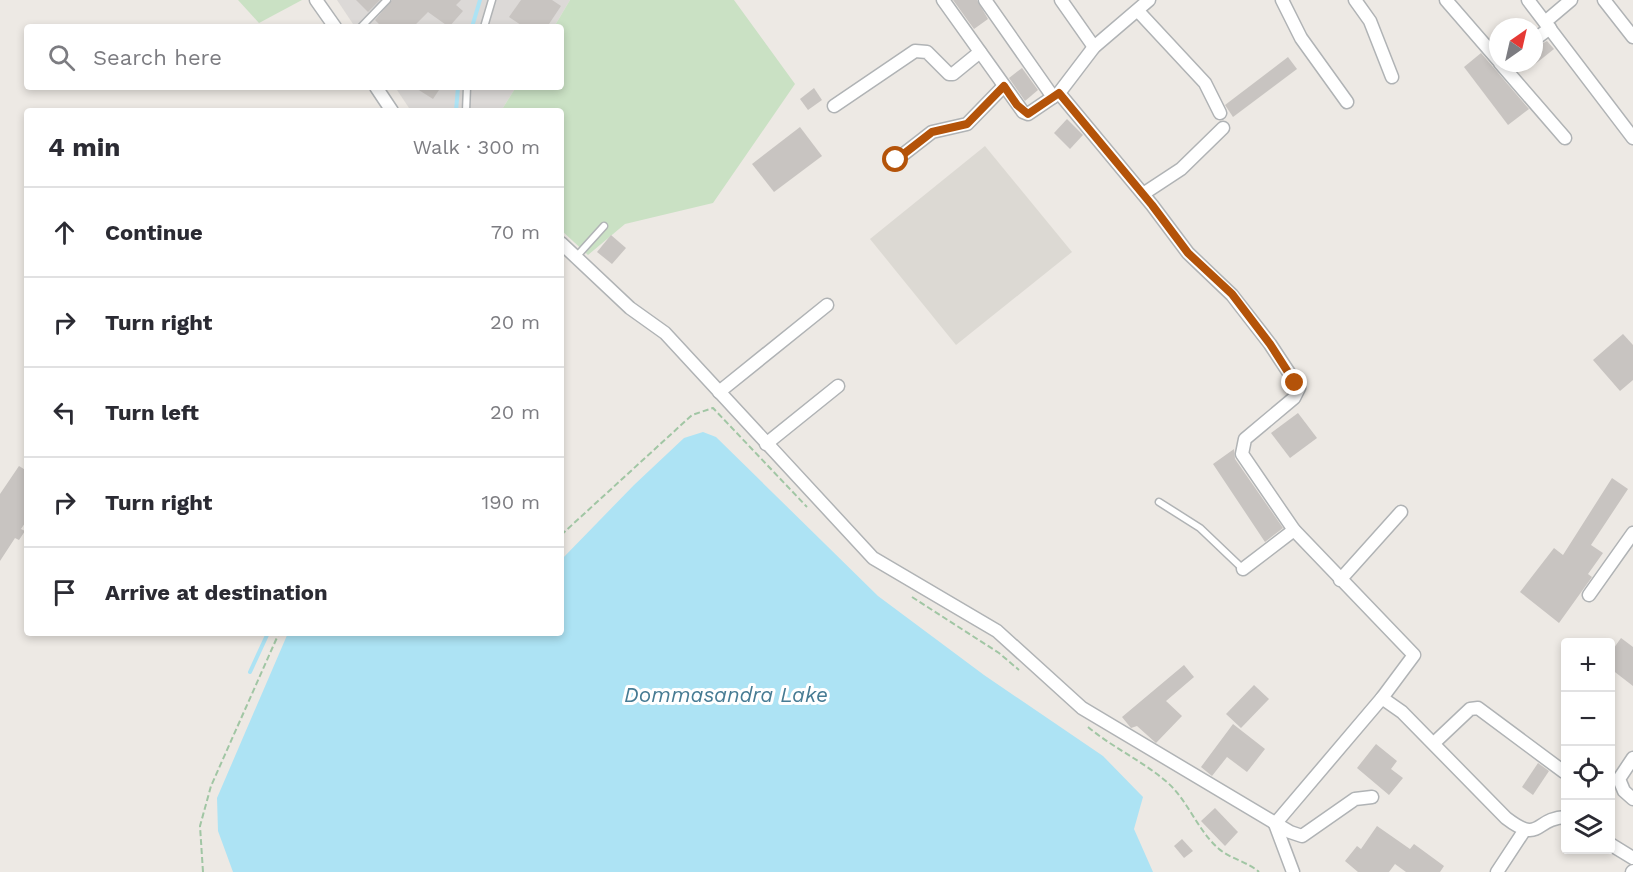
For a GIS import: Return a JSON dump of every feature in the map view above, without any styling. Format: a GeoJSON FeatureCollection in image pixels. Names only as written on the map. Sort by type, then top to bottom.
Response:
{"type":"FeatureCollection","features":[{"type":"Feature","properties":{"kind":"street"},"geometry":{"type":"LineString","coordinates":[[316,0],[333,24]]}},
{"type":"Feature","properties":{"kind":"street"},"geometry":{"type":"LineString","coordinates":[[943,0],[1017,105],[1028,114],[1056,95],[1094,47],[1149,0]]}},
{"type":"Feature","properties":{"kind":"street"},"geometry":{"type":"LineString","coordinates":[[985,0],[1056,95],[1143,194],[1188,253],[1232,294],[1270,344],[1299,388],[1294,398],[1245,439],[1242,454],[1294,530],[1414,654],[1382,698],[1275,824]]}},
{"type":"Feature","properties":{"kind":"street"},"geometry":{"type":"LineString","coordinates":[[1061,0],[1094,47]]}},
{"type":"Feature","properties":{"kind":"street"},"geometry":{"type":"LineString","coordinates":[[1282,0],[1305,44],[1347,102]]}},
{"type":"Feature","properties":{"kind":"street"},"geometry":{"type":"LineString","coordinates":[[1355,0],[1370,21],[1392,77]]}},
{"type":"Feature","properties":{"kind":"street"},"geometry":{"type":"LineString","coordinates":[[1446,0],[1489,48]]}},
{"type":"Feature","properties":{"kind":"street"},"geometry":{"type":"LineString","coordinates":[[1528,0],[1633,138]]}},
{"type":"Feature","properties":{"kind":"street"},"geometry":{"type":"LineString","coordinates":[[1543,30],[1571,0]]}},
{"type":"Feature","properties":{"kind":"street"},"geometry":{"type":"LineString","coordinates":[[1604,0],[1633,37]]}},
{"type":"Feature","properties":{"kind":"street"},"geometry":{"type":"LineString","coordinates":[[1138,11],[1205,83],[1220,113]]}},
{"type":"Feature","properties":{"kind":"street"},"geometry":{"type":"LineString","coordinates":[[834,106],[915,51],[927,52],[949,74],[953,74],[980,52]]}},
{"type":"Feature","properties":{"kind":"street"},"geometry":{"type":"LineString","coordinates":[[1510,72],[1565,138]]}},
{"type":"Feature","properties":{"kind":"street"},"geometry":{"type":"LineString","coordinates":[[896,160],[932,132],[967,124],[1004,86]]}},
{"type":"Feature","properties":{"kind":"street"},"geometry":{"type":"LineString","coordinates":[[378,90],[390,108]]}},
{"type":"Feature","properties":{"kind":"street"},"geometry":{"type":"LineString","coordinates":[[1143,194],[1181,169],[1223,128]]}},
{"type":"Feature","properties":{"kind":"street"},"geometry":{"type":"LineString","coordinates":[[564,246],[630,308],[665,333],[873,558],[997,631],[1083,708],[1275,824],[1302,836],[1354,799],[1372,797]]}},
{"type":"Feature","properties":{"kind":"street"},"geometry":{"type":"LineString","coordinates":[[719,392],[765,352],[827,305]]}},
{"type":"Feature","properties":{"kind":"street"},"geometry":{"type":"LineString","coordinates":[[766,444],[837,386]]}},
{"type":"Feature","properties":{"kind":"street"},"geometry":{"type":"LineString","coordinates":[[1340,580],[1401,512]]}},
{"type":"Feature","properties":{"kind":"street"},"geometry":{"type":"LineString","coordinates":[[1243,569],[1294,530]]}},
{"type":"Feature","properties":{"kind":"street"},"geometry":{"type":"LineString","coordinates":[[1589,595],[1633,533]]}},
{"type":"Feature","properties":{"kind":"street"},"geometry":{"type":"LineString","coordinates":[[1382,698],[1402,712],[1506,818],[1524,831]]}},
{"type":"Feature","properties":{"kind":"street"},"geometry":{"type":"LineString","coordinates":[[1434,743],[1474,708],[1561,770]]}},
{"type":"Feature","properties":{"kind":"street"},"geometry":{"type":"LineString","coordinates":[[1633,758],[1619,779],[1624,791],[1633,799]]}},
{"type":"Feature","properties":{"kind":"street"},"geometry":{"type":"LineString","coordinates":[[1497,872],[1524,831],[1561,819]]}},
{"type":"Feature","properties":{"kind":"street"},"geometry":{"type":"LineString","coordinates":[[1275,824],[1293,872]]}},
{"type":"Feature","properties":{"kind":"street"},"geometry":{"type":"LineString","coordinates":[[1615,847],[1633,858]]}},
{"type":"Feature","properties":{"kind":"lane"},"geometry":{"type":"LineString","coordinates":[[364,24],[387,0]]}},
{"type":"Feature","properties":{"kind":"lane"},"geometry":{"type":"LineString","coordinates":[[485,24],[492,0]]}},
{"type":"Feature","properties":{"kind":"lane"},"geometry":{"type":"LineString","coordinates":[[466,108],[467,90]]}},
{"type":"Feature","properties":{"kind":"lane"},"geometry":{"type":"LineString","coordinates":[[576,257],[604,226]]}},
{"type":"Feature","properties":{"kind":"lane"},"geometry":{"type":"LineString","coordinates":[[1159,502],[1200,528],[1243,569]]}},
{"type":"Feature","properties":{"kind":"path"},"geometry":{"type":"LineString","coordinates":[[564,532],[692,415],[713,408],[808,508]]}},
{"type":"Feature","properties":{"kind":"path"},"geometry":{"type":"LineString","coordinates":[[912,597],[999,653],[1026,675]]}},
{"type":"Feature","properties":{"kind":"path"},"geometry":{"type":"LineString","coordinates":[[203,872],[200,826],[211,786],[278,636]]}},
{"type":"Feature","properties":{"kind":"path"},"geometry":{"type":"LineString","coordinates":[[1086,726],[1112,747],[1152,770],[1170,785],[1202,830],[1220,850],[1259,872]]}},
{"type":"Feature","properties":{"kind":"shaded area"},"geometry":{"type":"Polygon","coordinates":[[[337,0],[570,0],[556,24],[353,24],[337,0]]]}},
{"type":"Feature","properties":{"kind":"shaded area"},"geometry":{"type":"Polygon","coordinates":[[[397,90],[514,90],[503,108],[409,108],[397,90]]]}},
{"type":"Feature","properties":{"kind":"shaded area"},"geometry":{"type":"Polygon","coordinates":[[[985,146],[1072,252],[956,345],[870,239],[985,146]]]}},
{"type":"Feature","properties":{"kind":"green space"},"geometry":{"type":"Polygon","coordinates":[[[238,0],[302,0],[259,23],[238,0]]]}},
{"type":"Feature","properties":{"kind":"green space"},"geometry":{"type":"Polygon","coordinates":[[[570,0],[734,0],[795,84],[713,203],[625,224],[588,255],[564,233],[564,108],[503,108],[514,90],[564,90],[564,24],[556,24],[570,0]]]}},
{"type":"Feature","properties":{"kind":"water","name":"Dommasandra Lake"},"geometry":{"type":"Polygon","coordinates":[[[703,432],[716,437],[878,596],[984,675],[1103,756],[1143,797],[1134,829],[1153,872],[233,872],[218,831],[217,798],[287,636],[564,636],[564,557],[634,485],[684,438],[703,432]]]}},
{"type":"Feature","properties":{"kind":"building"},"geometry":{"type":"Polygon","coordinates":[[[356,0],[380,0],[368,12],[356,0]]]}},
{"type":"Feature","properties":{"kind":"building"},"geometry":{"type":"Polygon","coordinates":[[[392,0],[461,0],[456,5],[463,11],[452,24],[445,24],[428,12],[416,24],[379,24],[375,20],[392,0]]]}},
{"type":"Feature","properties":{"kind":"building"},"geometry":{"type":"Polygon","coordinates":[[[521,0],[552,0],[561,6],[549,24],[520,24],[509,17],[521,0]]]}},
{"type":"Feature","properties":{"kind":"building"},"geometry":{"type":"Polygon","coordinates":[[[953,0],[977,0],[988,19],[974,29],[953,0]]]}},
{"type":"Feature","properties":{"kind":"building"},"geometry":{"type":"Polygon","coordinates":[[[1547,41],[1554,49],[1543,58],[1543,43],[1547,41]]]}},
{"type":"Feature","properties":{"kind":"building"},"geometry":{"type":"Polygon","coordinates":[[[1481,53],[1489,62],[1489,72],[1497,72],[1529,109],[1508,125],[1464,67],[1481,53]]]}},
{"type":"Feature","properties":{"kind":"building"},"geometry":{"type":"Polygon","coordinates":[[[1288,57],[1297,69],[1233,117],[1225,105],[1288,57]]]}},
{"type":"Feature","properties":{"kind":"building"},"geometry":{"type":"Polygon","coordinates":[[[1022,68],[1038,90],[1025,101],[1009,78],[1022,68]]]}},
{"type":"Feature","properties":{"kind":"building"},"geometry":{"type":"Polygon","coordinates":[[[814,88],[822,100],[808,110],[800,99],[814,88]]]}},
{"type":"Feature","properties":{"kind":"building"},"geometry":{"type":"Polygon","coordinates":[[[419,90],[439,90],[433,99],[419,90]]]}},
{"type":"Feature","properties":{"kind":"building"},"geometry":{"type":"Polygon","coordinates":[[[1067,119],[1083,135],[1070,149],[1054,133],[1067,119]]]}},
{"type":"Feature","properties":{"kind":"building"},"geometry":{"type":"Polygon","coordinates":[[[800,127],[822,156],[774,192],[752,164],[800,127]]]}},
{"type":"Feature","properties":{"kind":"building"},"geometry":{"type":"Polygon","coordinates":[[[611,235],[626,248],[612,264],[597,252],[611,235]]]}},
{"type":"Feature","properties":{"kind":"building"},"geometry":{"type":"Polygon","coordinates":[[[1623,334],[1633,345],[1633,380],[1620,391],[1593,360],[1623,334]]]}},
{"type":"Feature","properties":{"kind":"building"},"geometry":{"type":"Polygon","coordinates":[[[1298,413],[1317,438],[1290,458],[1271,433],[1298,413]]]}},
{"type":"Feature","properties":{"kind":"building"},"geometry":{"type":"Polygon","coordinates":[[[1234,449],[1235,459],[1283,528],[1265,542],[1213,464],[1234,449]]]}},
{"type":"Feature","properties":{"kind":"building"},"geometry":{"type":"Polygon","coordinates":[[[19,466],[24,469],[24,524],[21,529],[24,532],[19,540],[15,538],[0,561],[0,494],[19,466]]]}},
{"type":"Feature","properties":{"kind":"building"},"geometry":{"type":"Polygon","coordinates":[[[1612,478],[1628,489],[1591,545],[1603,553],[1588,574],[1592,577],[1559,623],[1520,592],[1554,548],[1563,555],[1612,478]]]}},
{"type":"Feature","properties":{"kind":"building"},"geometry":{"type":"Polygon","coordinates":[[[1621,638],[1633,647],[1633,686],[1615,672],[1615,646],[1621,638]]]}},
{"type":"Feature","properties":{"kind":"building"},"geometry":{"type":"Polygon","coordinates":[[[1184,665],[1194,677],[1166,701],[1182,716],[1156,743],[1137,726],[1131,728],[1122,717],[1184,665]]]}},
{"type":"Feature","properties":{"kind":"building"},"geometry":{"type":"Polygon","coordinates":[[[1254,685],[1269,699],[1241,728],[1226,714],[1254,685]]]}},
{"type":"Feature","properties":{"kind":"building"},"geometry":{"type":"Polygon","coordinates":[[[1233,724],[1265,749],[1247,772],[1227,757],[1212,776],[1201,767],[1233,724]]]}},
{"type":"Feature","properties":{"kind":"building"},"geometry":{"type":"Polygon","coordinates":[[[1376,744],[1397,761],[1391,769],[1403,778],[1389,795],[1357,768],[1376,744]]]}},
{"type":"Feature","properties":{"kind":"building"},"geometry":{"type":"Polygon","coordinates":[[[1538,763],[1549,771],[1533,795],[1522,787],[1538,763]]]}},
{"type":"Feature","properties":{"kind":"building"},"geometry":{"type":"Polygon","coordinates":[[[1215,808],[1238,832],[1225,846],[1201,821],[1215,808]]]}},
{"type":"Feature","properties":{"kind":"building"},"geometry":{"type":"Polygon","coordinates":[[[1377,826],[1410,849],[1414,844],[1444,866],[1440,872],[1406,872],[1395,864],[1389,872],[1358,872],[1345,861],[1357,846],[1361,849],[1377,826]]]}},
{"type":"Feature","properties":{"kind":"building"},"geometry":{"type":"Polygon","coordinates":[[[1182,839],[1193,851],[1184,858],[1174,846],[1182,839]]]}},
{"type":"Feature","properties":{"kind":"waterway"},"geometry":{"type":"LineString","coordinates":[[473,24],[480,0]]}},
{"type":"Feature","properties":{"kind":"waterway"},"geometry":{"type":"LineString","coordinates":[[456,108],[458,90]]}},
{"type":"Feature","properties":{"kind":"waterway"},"geometry":{"type":"LineString","coordinates":[[250,672],[267,636]]}},
{"type":"Feature","properties":{"kind":"route"},"geometry":{"type":"LineString","coordinates":[[896,160],[932,132],[967,124],[1004,86],[1017,105],[1028,114],[1059,93],[1152,205],[1188,253],[1232,294],[1270,344],[1295,383]]}}]}
